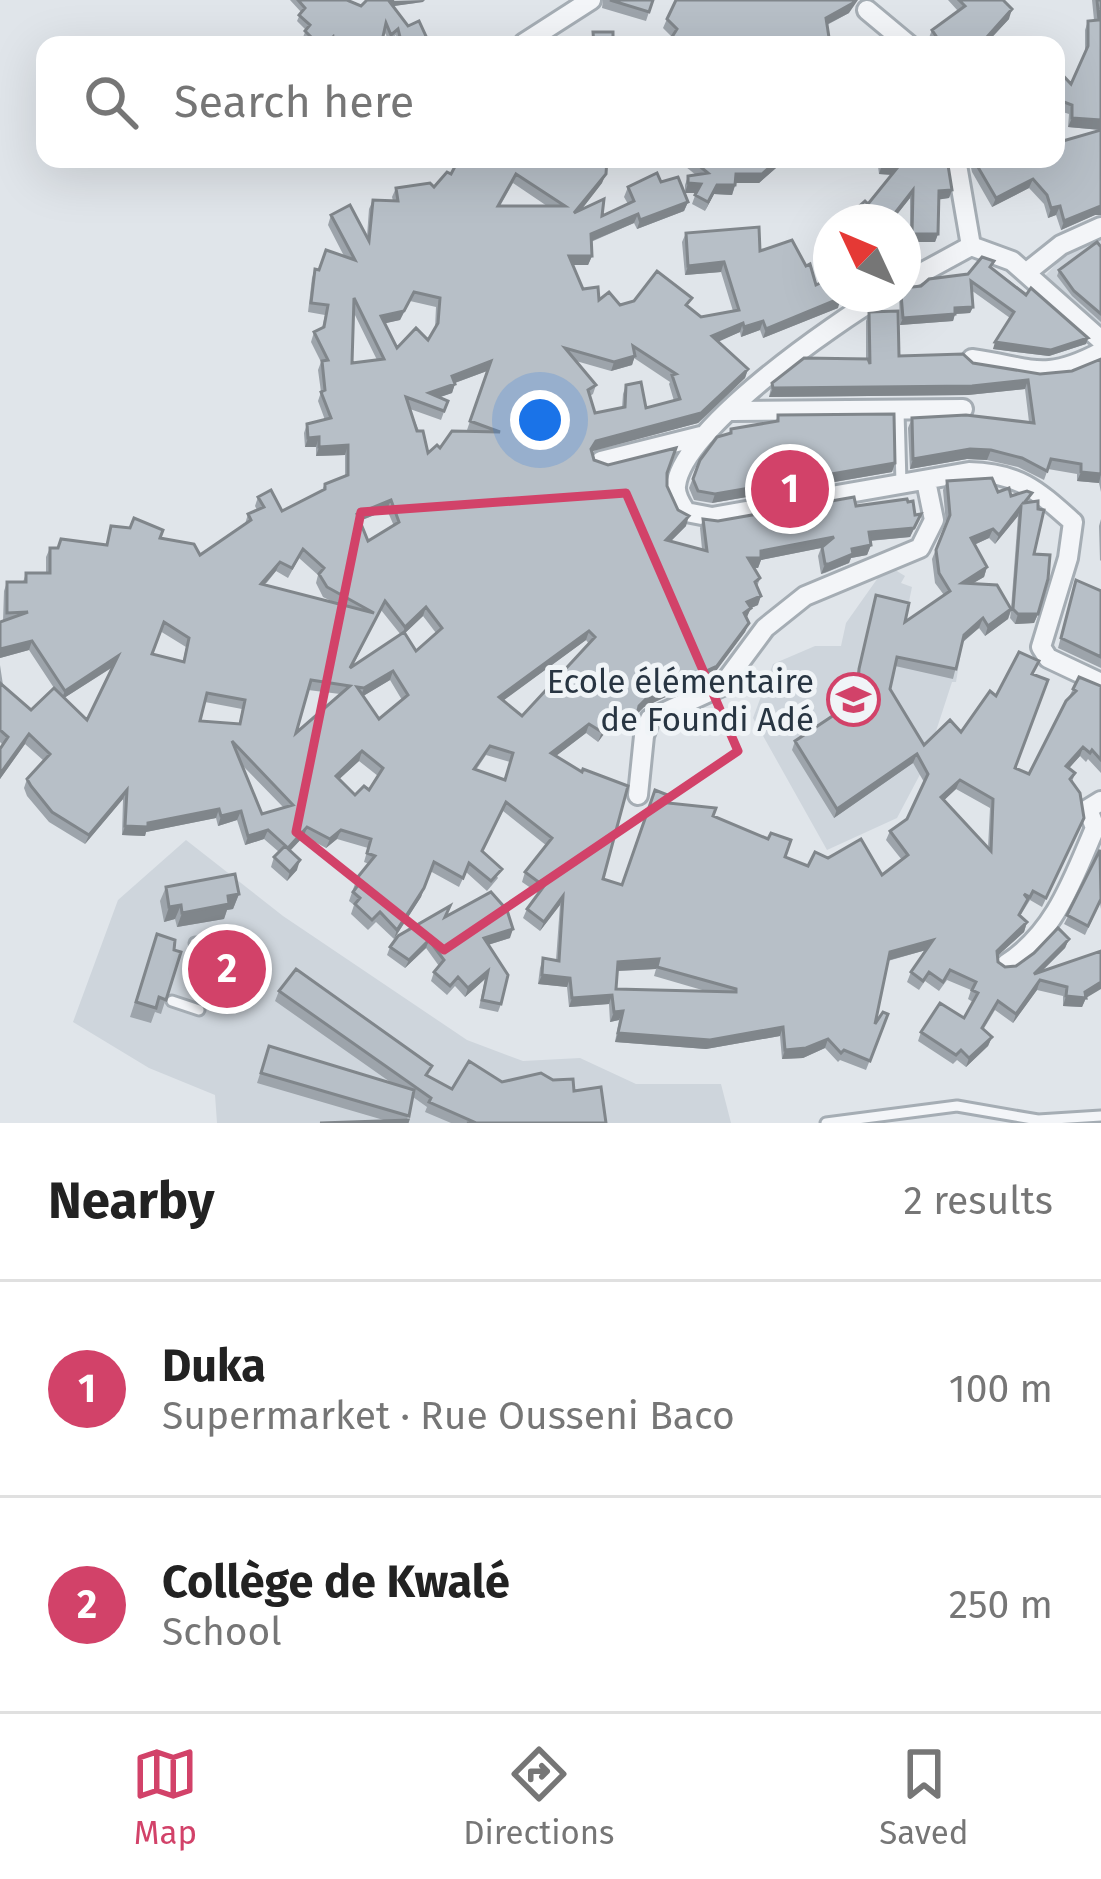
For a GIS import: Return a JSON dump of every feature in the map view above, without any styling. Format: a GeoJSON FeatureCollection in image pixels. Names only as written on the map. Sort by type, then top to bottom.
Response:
{"type":"FeatureCollection","features":[{"type":"Feature","properties":{"kind":"street"},"geometry":{"type":"LineString","coordinates":[[535,36],[591,0]]}},
{"type":"Feature","properties":{"kind":"street"},"geometry":{"type":"LineString","coordinates":[[867,5],[900,36]]}},
{"type":"Feature","properties":{"kind":"street"},"geometry":{"type":"LineString","coordinates":[[957,168],[970,246]]}},
{"type":"Feature","properties":{"kind":"street"},"geometry":{"type":"LineString","coordinates":[[1027,272],[1060,245],[1101,227]]}},
{"type":"Feature","properties":{"kind":"street"},"geometry":{"type":"LineString","coordinates":[[921,273],[970,246],[1012,261],[1101,340]]}},
{"type":"Feature","properties":{"kind":"street"},"geometry":{"type":"LineString","coordinates":[[856,312],[799,349],[705,435],[676,487],[686,512],[712,517],[969,472],[997,473],[1031,485],[1073,523],[1068,559],[1041,647],[1048,658],[1101,683]]}},
{"type":"Feature","properties":{"kind":"street"},"geometry":{"type":"LineString","coordinates":[[972,359],[1031,374],[1068,369],[1101,352]]}},
{"type":"Feature","properties":{"kind":"street"},"geometry":{"type":"LineString","coordinates":[[732,411],[963,409]]}},
{"type":"Feature","properties":{"kind":"street"},"geometry":{"type":"LineString","coordinates":[[601,461],[705,435]]}},
{"type":"Feature","properties":{"kind":"street"},"geometry":{"type":"LineString","coordinates":[[638,795],[650,719],[722,686],[765,628],[805,596],[920,548],[934,520],[926,481]]}},
{"type":"Feature","properties":{"kind":"street"},"geometry":{"type":"LineString","coordinates":[[1006,964],[1039,937],[1053,918],[1095,828],[1088,809],[1101,801]]}},
{"type":"Feature","properties":{"kind":"lane"},"geometry":{"type":"LineString","coordinates":[[899,411],[901,485]]}},
{"type":"Feature","properties":{"kind":"lane"},"geometry":{"type":"LineString","coordinates":[[195,944],[221,946]]}},
{"type":"Feature","properties":{"kind":"lane"},"geometry":{"type":"LineString","coordinates":[[172,1001],[199,1010]]}},
{"type":"Feature","properties":{"kind":"lane"},"geometry":{"type":"LineString","coordinates":[[826,1123],[958,1106],[1037,1120],[1101,1117]]}},
{"type":"Feature","properties":{"kind":"highlighted area"},"geometry":{"type":"Polygon","coordinates":[[[626,493],[738,751],[444,950],[296,832],[361,512],[626,493]]]}},
{"type":"Feature","properties":{"kind":"shaded area"},"geometry":{"type":"Polygon","coordinates":[[[1101,239],[1101,334],[1041,280],[1065,255],[1101,239]]]}},
{"type":"Feature","properties":{"kind":"shaded area","name":"Ecole élémentaire de Foundi Adé"},"geometry":{"type":"Polygon","coordinates":[[[887,565],[905,576],[901,583],[912,587],[905,621],[964,635],[956,682],[952,682],[925,765],[897,818],[827,850],[753,718],[773,664],[815,646],[841,646],[846,623],[887,565]]]}},
{"type":"Feature","properties":{"kind":"shaded area"},"geometry":{"type":"Polygon","coordinates":[[[186,840],[283,916],[467,1040],[523,1061],[580,1058],[636,1084],[721,1084],[731,1123],[217,1123],[215,1095],[149,1068],[73,1022],[118,900],[186,840]]]}},
{"type":"Feature","properties":{"kind":"building"},"geometry":{"type":"Polygon","coordinates":[[[298,0],[347,0],[361,6],[367,0],[394,0],[389,1],[408,26],[419,21],[426,36],[400,36],[398,29],[391,35],[386,23],[383,36],[310,36],[305,31],[310,25],[299,15],[305,8],[298,0]]]}},
{"type":"Feature","properties":{"kind":"building"},"geometry":{"type":"Polygon","coordinates":[[[610,0],[653,0],[649,12],[610,0]]]}},
{"type":"Feature","properties":{"kind":"building"},"geometry":{"type":"Polygon","coordinates":[[[676,0],[855,0],[826,18],[829,36],[673,36],[677,29],[667,19],[676,0]]]}},
{"type":"Feature","properties":{"kind":"building"},"geometry":{"type":"Polygon","coordinates":[[[959,0],[1003,0],[1012,9],[988,36],[936,36],[932,30],[965,6],[959,0]]]}},
{"type":"Feature","properties":{"kind":"building"},"geometry":{"type":"Polygon","coordinates":[[[1097,0],[1101,0],[1101,120],[1072,118],[1072,105],[1065,102],[1065,78],[1071,84],[1088,46],[1088,21],[1099,20],[1097,0]]]}},
{"type":"Feature","properties":{"kind":"building"},"geometry":{"type":"Polygon","coordinates":[[[1101,130],[1101,206],[1064,221],[1060,206],[1051,208],[1033,179],[996,198],[979,168],[1065,168],[1065,140],[1101,130]]]}},
{"type":"Feature","properties":{"kind":"building"},"geometry":{"type":"Polygon","coordinates":[[[454,168],[606,168],[574,213],[604,199],[602,216],[634,201],[628,187],[657,173],[661,182],[678,177],[688,202],[640,220],[638,214],[591,234],[592,256],[569,256],[583,289],[598,287],[599,300],[609,292],[620,305],[634,301],[657,271],[692,298],[686,305],[701,317],[739,310],[724,262],[688,266],[686,233],[759,227],[760,251],[792,240],[806,266],[810,264],[813,310],[766,329],[763,321],[744,327],[743,323],[712,336],[748,369],[701,413],[596,441],[591,449],[594,460],[608,465],[676,448],[667,486],[678,510],[689,516],[666,540],[707,551],[703,519],[718,521],[854,497],[856,506],[907,499],[913,501],[915,515],[921,514],[914,528],[869,532],[871,545],[852,549],[853,554],[829,564],[825,564],[822,547],[834,537],[761,551],[761,558],[748,558],[760,578],[755,582],[761,596],[747,602],[751,608],[744,613],[749,623],[717,666],[647,698],[637,715],[615,714],[602,732],[589,724],[551,753],[582,772],[628,786],[603,879],[622,885],[655,790],[670,796],[668,803],[716,808],[713,816],[768,839],[771,833],[791,840],[785,857],[808,866],[815,852],[828,858],[861,839],[882,875],[908,855],[890,831],[907,819],[928,774],[917,754],[837,809],[795,741],[864,695],[858,686],[859,669],[876,595],[909,603],[905,622],[950,591],[939,573],[936,550],[950,515],[947,481],[992,478],[998,492],[1009,488],[1011,496],[1027,491],[1032,493],[1024,503],[1038,501],[1038,509],[1044,510],[1034,554],[1050,555],[1038,614],[1018,614],[1013,609],[1021,506],[999,535],[993,529],[971,538],[987,567],[962,583],[997,585],[1011,609],[988,626],[983,618],[964,635],[956,669],[897,657],[890,689],[924,745],[950,720],[961,732],[990,691],[996,696],[1019,652],[1039,661],[1032,674],[1048,680],[1015,768],[1029,774],[1066,701],[1076,691],[1079,677],[1101,686],[1101,760],[1083,747],[1066,766],[1075,773],[1070,779],[1080,793],[1084,818],[1046,898],[1033,891],[1030,897],[1024,894],[1028,899],[1019,915],[1027,922],[997,951],[998,962],[1016,966],[1058,928],[1069,939],[1034,974],[1101,951],[1101,982],[1085,992],[1086,998],[1066,996],[1067,987],[1040,980],[1016,1014],[998,1001],[982,1028],[992,1037],[969,1058],[961,1050],[956,1055],[921,1032],[940,1003],[964,1018],[978,993],[972,990],[976,982],[950,970],[943,982],[929,972],[923,981],[911,972],[933,940],[890,952],[875,1024],[883,1012],[888,1014],[870,1061],[844,1050],[841,1053],[828,1039],[785,1050],[783,1027],[710,1040],[618,1033],[623,1011],[614,1012],[612,995],[572,998],[570,978],[542,975],[543,958],[559,961],[563,896],[544,922],[527,909],[544,886],[525,872],[552,838],[506,802],[482,851],[502,869],[491,881],[469,863],[463,878],[434,862],[424,888],[397,930],[380,912],[372,920],[355,904],[360,898],[353,892],[361,881],[357,878],[375,856],[367,853],[371,839],[341,830],[330,839],[307,827],[288,848],[268,830],[248,836],[241,811],[221,816],[219,809],[148,823],[148,827],[125,826],[127,790],[89,835],[52,812],[31,786],[27,779],[50,754],[29,734],[0,774],[0,749],[8,737],[0,730],[0,683],[31,710],[54,688],[87,720],[118,656],[65,691],[32,641],[0,649],[0,622],[28,612],[7,613],[7,582],[26,582],[26,573],[50,573],[50,548],[58,548],[61,539],[107,545],[111,526],[130,528],[134,518],[163,530],[160,538],[194,544],[200,555],[251,520],[248,514],[264,507],[258,497],[271,490],[282,511],[348,475],[348,445],[319,447],[319,437],[308,438],[307,424],[331,418],[321,392],[325,390],[322,361],[328,360],[314,332],[324,327],[328,305],[311,303],[315,269],[319,270],[326,250],[355,260],[331,215],[350,205],[369,241],[373,200],[398,201],[396,188],[430,183],[434,187],[454,168]],[[516,174],[498,206],[565,206],[516,174]],[[414,292],[404,311],[381,316],[397,348],[416,328],[428,340],[438,323],[440,298],[414,292]],[[354,298],[352,363],[384,359],[354,298]],[[633,346],[635,356],[614,362],[565,348],[596,385],[588,390],[595,413],[625,407],[626,385],[641,382],[646,408],[680,399],[672,375],[676,374],[633,346]],[[491,361],[452,376],[455,384],[429,393],[448,401],[444,411],[406,397],[428,453],[437,445],[440,448],[452,431],[500,432],[470,421],[491,361]],[[391,500],[357,514],[368,541],[399,522],[391,500]],[[303,549],[292,568],[280,562],[261,584],[374,613],[327,587],[319,574],[324,568],[303,549]],[[385,601],[350,668],[404,632],[416,651],[442,628],[426,607],[405,627],[385,601]],[[164,622],[152,654],[184,662],[189,638],[164,622]],[[589,631],[499,697],[522,716],[595,637],[589,631]],[[393,671],[364,688],[357,687],[379,719],[408,695],[393,671]],[[311,680],[296,733],[350,686],[311,680]],[[207,693],[200,721],[240,724],[245,700],[207,693]],[[232,741],[262,814],[293,805],[232,741]],[[490,746],[474,769],[505,780],[513,753],[490,746]],[[362,751],[336,776],[355,795],[364,786],[369,790],[383,768],[362,751]],[[960,780],[941,797],[991,851],[993,799],[960,780]],[[659,959],[618,962],[616,989],[736,992],[657,967],[659,959]]]}},
{"type":"Feature","properties":{"kind":"building"},"geometry":{"type":"Polygon","coordinates":[[[702,168],[769,168],[762,174],[736,174],[735,185],[717,185],[708,202],[695,195],[701,184],[688,183],[688,176],[708,173],[702,168]]]}},
{"type":"Feature","properties":{"kind":"building"},"geometry":{"type":"Polygon","coordinates":[[[897,168],[948,168],[952,190],[939,191],[938,234],[921,234],[921,204],[913,204],[913,190],[902,204],[868,204],[897,168]]]}},
{"type":"Feature","properties":{"kind":"building"},"geometry":{"type":"Polygon","coordinates":[[[1097,242],[1101,247],[1101,314],[1074,291],[1059,270],[1097,242]]]}},
{"type":"Feature","properties":{"kind":"building"},"geometry":{"type":"Polygon","coordinates":[[[982,257],[994,261],[990,267],[1026,295],[1031,288],[1088,338],[1051,350],[995,342],[1014,312],[971,281],[973,307],[955,308],[955,314],[903,318],[902,312],[921,312],[921,286],[929,279],[968,274],[982,257]]]}},
{"type":"Feature","properties":{"kind":"building"},"geometry":{"type":"Polygon","coordinates":[[[869,312],[898,312],[899,356],[963,354],[973,363],[1040,374],[1072,371],[1101,359],[1101,474],[1081,472],[1081,464],[1051,459],[1047,471],[991,450],[913,459],[912,418],[966,415],[1034,423],[1028,380],[972,386],[773,388],[772,383],[804,358],[868,359],[870,364],[869,312]]]}},
{"type":"Feature","properties":{"kind":"building"},"geometry":{"type":"Polygon","coordinates":[[[894,414],[895,463],[715,494],[698,491],[693,479],[717,437],[731,429],[778,421],[778,415],[894,414]]]}},
{"type":"Feature","properties":{"kind":"building"},"geometry":{"type":"Polygon","coordinates":[[[1076,580],[1101,591],[1101,657],[1061,638],[1076,580]]]}},
{"type":"Feature","properties":{"kind":"building"},"geometry":{"type":"Polygon","coordinates":[[[285,846],[300,860],[290,872],[274,857],[285,846]]]}},
{"type":"Feature","properties":{"kind":"building"},"geometry":{"type":"Polygon","coordinates":[[[1100,850],[1101,899],[1088,926],[1067,915],[1100,850]]]}},
{"type":"Feature","properties":{"kind":"building"},"geometry":{"type":"Polygon","coordinates":[[[235,874],[239,894],[228,896],[229,904],[182,913],[181,905],[169,907],[166,887],[235,874]]]}},
{"type":"Feature","properties":{"kind":"building"},"geometry":{"type":"Polygon","coordinates":[[[491,892],[507,910],[513,929],[484,938],[508,975],[501,1004],[482,1000],[488,971],[468,988],[458,977],[450,986],[434,972],[444,960],[429,940],[409,960],[390,947],[398,936],[450,906],[445,917],[491,892]]]}},
{"type":"Feature","properties":{"kind":"building"},"geometry":{"type":"Polygon","coordinates":[[[157,934],[175,940],[174,950],[181,952],[166,1000],[159,997],[156,1008],[136,1002],[157,934]]]}},
{"type":"Feature","properties":{"kind":"building"},"geometry":{"type":"Polygon","coordinates":[[[296,969],[432,1066],[426,1075],[452,1089],[469,1061],[502,1082],[541,1073],[553,1080],[573,1079],[574,1091],[601,1087],[606,1123],[467,1123],[474,1122],[429,1102],[431,1098],[279,991],[296,969]]]}},
{"type":"Feature","properties":{"kind":"building"},"geometry":{"type":"Polygon","coordinates":[[[269,1046],[414,1090],[409,1116],[261,1073],[269,1046]]]}},
{"type":"Feature","properties":{"kind":"building"},"geometry":{"type":"Polygon","coordinates":[[[408,1120],[407,1123],[320,1123],[408,1120]]]}},
{"type":"Feature","properties":{"kind":"place","name":"Duka"},"geometry":{"type":"Point","coordinates":[790,489]}},
{"type":"Feature","properties":{"kind":"place","name":"Ecole élémentaire de Foundi Adé"},"geometry":{"type":"Point","coordinates":[853,700]}},
{"type":"Feature","properties":{"kind":"place","name":"Collège de Kwalé"},"geometry":{"type":"Point","coordinates":[227,969]}}]}
